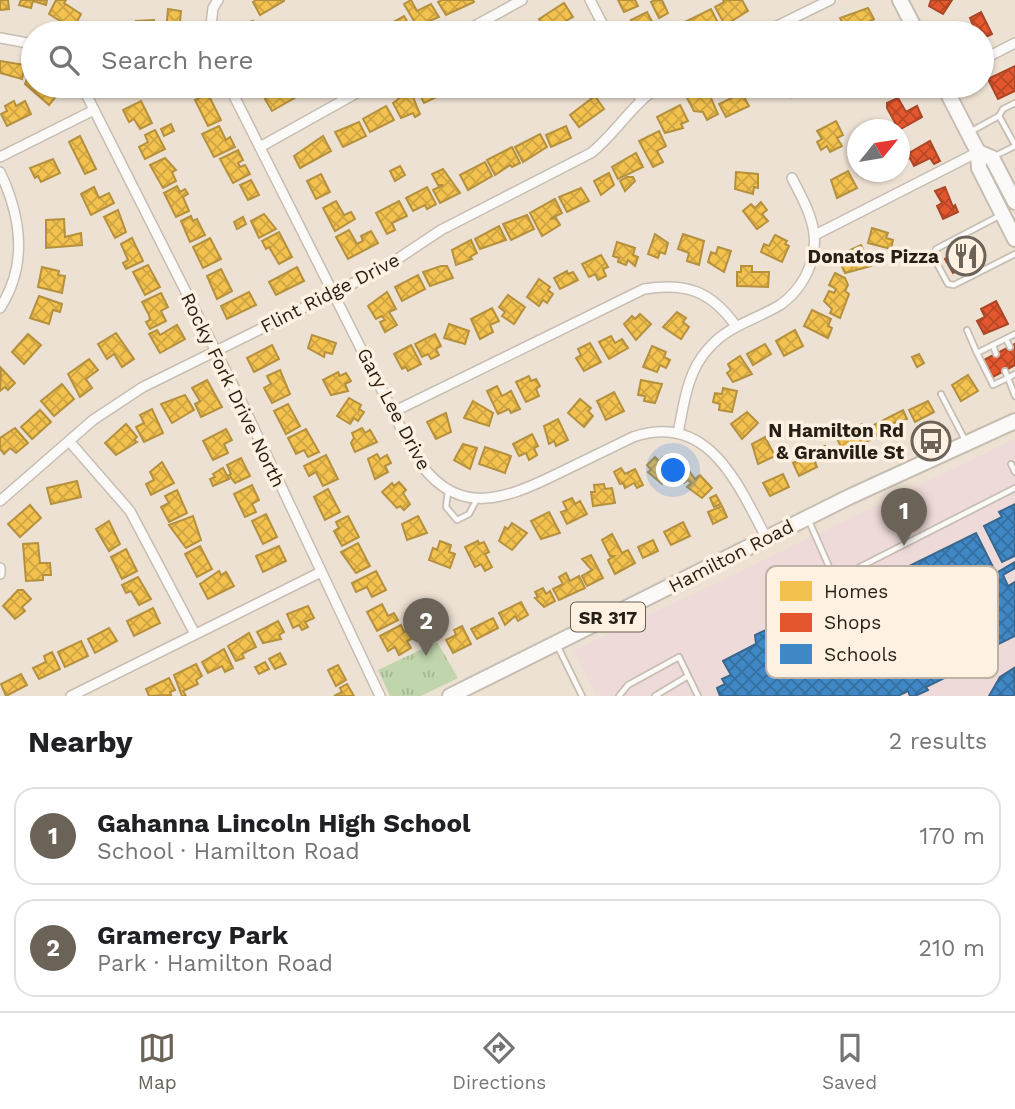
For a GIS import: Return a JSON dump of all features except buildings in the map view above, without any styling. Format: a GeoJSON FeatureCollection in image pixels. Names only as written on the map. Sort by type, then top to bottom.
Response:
{"type":"FeatureCollection","features":[{"type":"Feature","properties":{"kind":"main road"},"geometry":{"type":"LineString","coordinates":[[900,0],[911,21]]}},
{"type":"Feature","properties":{"kind":"main road"},"geometry":{"type":"LineString","coordinates":[[950,98],[968,133],[1010,182],[1015,202]]}},
{"type":"Feature","properties":{"kind":"main road"},"geometry":{"type":"LineString","coordinates":[[985,155],[979,168],[1015,239]]}},
{"type":"Feature","properties":{"kind":"main road","name":"Hamilton Road"},"geometry":{"type":"LineString","coordinates":[[450,696],[807,518],[1015,421]]}},
{"type":"Feature","properties":{"kind":"street"},"geometry":{"type":"LineString","coordinates":[[484,21],[522,0]]}},
{"type":"Feature","properties":{"kind":"street"},"geometry":{"type":"LineString","coordinates":[[590,0],[601,21]]}},
{"type":"Feature","properties":{"kind":"street"},"geometry":{"type":"LineString","coordinates":[[787,21],[830,0]]}},
{"type":"Feature","properties":{"kind":"street"},"geometry":{"type":"LineString","coordinates":[[0,38],[21,42]]}},
{"type":"Feature","properties":{"kind":"street"},"geometry":{"type":"LineString","coordinates":[[994,54],[1015,43]]}},
{"type":"Feature","properties":{"kind":"street","name":"Rocky Fork Drive North"},"geometry":{"type":"LineString","coordinates":[[88,98],[215,351],[380,696]]}},
{"type":"Feature","properties":{"kind":"street","name":"Gary Lee Drive"},"geometry":{"type":"LineString","coordinates":[[235,98],[422,466],[448,490],[477,499],[513,495],[642,434],[678,433],[695,439],[717,455],[767,539]]}},
{"type":"Feature","properties":{"kind":"street"},"geometry":{"type":"LineString","coordinates":[[260,147],[348,98]]}},
{"type":"Feature","properties":{"kind":"street","name":"Flint Ridge Drive"},"geometry":{"type":"LineString","coordinates":[[0,501],[68,441],[143,387],[400,259],[441,230],[591,153],[608,139],[644,98]]}},
{"type":"Feature","properties":{"kind":"street"},"geometry":{"type":"LineString","coordinates":[[0,158],[94,110]]}},
{"type":"Feature","properties":{"kind":"street"},"geometry":{"type":"LineString","coordinates":[[817,234],[985,155]]}},
{"type":"Feature","properties":{"kind":"street"},"geometry":{"type":"LineString","coordinates":[[0,172],[14,203],[19,232],[16,276],[0,308]]}},
{"type":"Feature","properties":{"kind":"street"},"geometry":{"type":"LineString","coordinates":[[678,433],[694,368],[718,338],[781,304],[799,288],[810,267],[817,234],[811,215],[792,178]]}},
{"type":"Feature","properties":{"kind":"street"},"geometry":{"type":"LineString","coordinates":[[393,412],[644,289],[670,285],[692,289],[712,300],[736,326]]}},
{"type":"Feature","properties":{"kind":"street"},"geometry":{"type":"LineString","coordinates":[[68,441],[130,511],[195,635]]}},
{"type":"Feature","properties":{"kind":"street"},"geometry":{"type":"LineString","coordinates":[[0,568],[0,574]]}},
{"type":"Feature","properties":{"kind":"street"},"geometry":{"type":"LineString","coordinates":[[71,696],[319,573]]}},
{"type":"Feature","properties":{"kind":"lane"},"geometry":{"type":"LineString","coordinates":[[968,133],[999,117],[1003,109],[1015,103]]}},
{"type":"Feature","properties":{"kind":"lane"},"geometry":{"type":"LineString","coordinates":[[985,155],[1015,146],[999,117]]}},
{"type":"Feature","properties":{"kind":"lane"},"geometry":{"type":"LineString","coordinates":[[991,191],[1010,182]]}},
{"type":"Feature","properties":{"kind":"lane"},"geometry":{"type":"LineString","coordinates":[[1002,214],[936,249],[934,258],[948,284],[954,285],[1015,254]]}},
{"type":"Feature","properties":{"kind":"lane"},"geometry":{"type":"LineString","coordinates":[[967,330],[993,385],[1015,374]]}},
{"type":"Feature","properties":{"kind":"lane"},"geometry":{"type":"LineString","coordinates":[[978,353],[1015,334]]}},
{"type":"Feature","properties":{"kind":"lane"},"geometry":{"type":"LineString","coordinates":[[1006,339],[1010,346]]}},
{"type":"Feature","properties":{"kind":"lane"},"geometry":{"type":"LineString","coordinates":[[992,345],[996,354]]}},
{"type":"Feature","properties":{"kind":"lane"},"geometry":{"type":"LineString","coordinates":[[1005,371],[1015,396]]}},
{"type":"Feature","properties":{"kind":"lane"},"geometry":{"type":"LineString","coordinates":[[941,394],[967,444]]}},
{"type":"Feature","properties":{"kind":"lane"},"geometry":{"type":"LineString","coordinates":[[862,566],[1015,488]]}},
{"type":"Feature","properties":{"kind":"lane"},"geometry":{"type":"LineString","coordinates":[[448,490],[446,507],[457,520],[469,514],[477,499]]}},
{"type":"Feature","properties":{"kind":"lane"},"geometry":{"type":"LineString","coordinates":[[807,518],[829,566]]}},
{"type":"Feature","properties":{"kind":"lane"},"geometry":{"type":"LineString","coordinates":[[556,642],[582,696]]}},
{"type":"Feature","properties":{"kind":"lane"},"geometry":{"type":"LineString","coordinates":[[619,696],[628,685],[679,657],[698,696]]}},
{"type":"Feature","properties":{"kind":"lane"},"geometry":{"type":"LineString","coordinates":[[655,696],[688,676]]}},
{"type":"Feature","properties":{"kind":"shaded area"},"geometry":{"type":"Polygon","coordinates":[[[1015,439],[1015,696],[597,696],[574,651],[1015,439]]]}},
{"type":"Feature","properties":{"kind":"green space"},"geometry":{"type":"Polygon","coordinates":[[[437,642],[458,678],[421,696],[390,696],[378,670],[437,642]]]}},
{"type":"Feature","properties":{"kind":"place","name":"Donatos Pizza"},"geometry":{"type":"Point","coordinates":[966,256]}},
{"type":"Feature","properties":{"kind":"place","name":"N Hamilton Rd & Granville St"},"geometry":{"type":"Point","coordinates":[931,441]}},
{"type":"Feature","properties":{"kind":"place","name":"Gahanna Lincoln High School"},"geometry":{"type":"Point","coordinates":[904,546]}},
{"type":"Feature","properties":{"kind":"place","name":"Gramercy Park"},"geometry":{"type":"Point","coordinates":[426,656]}}]}
